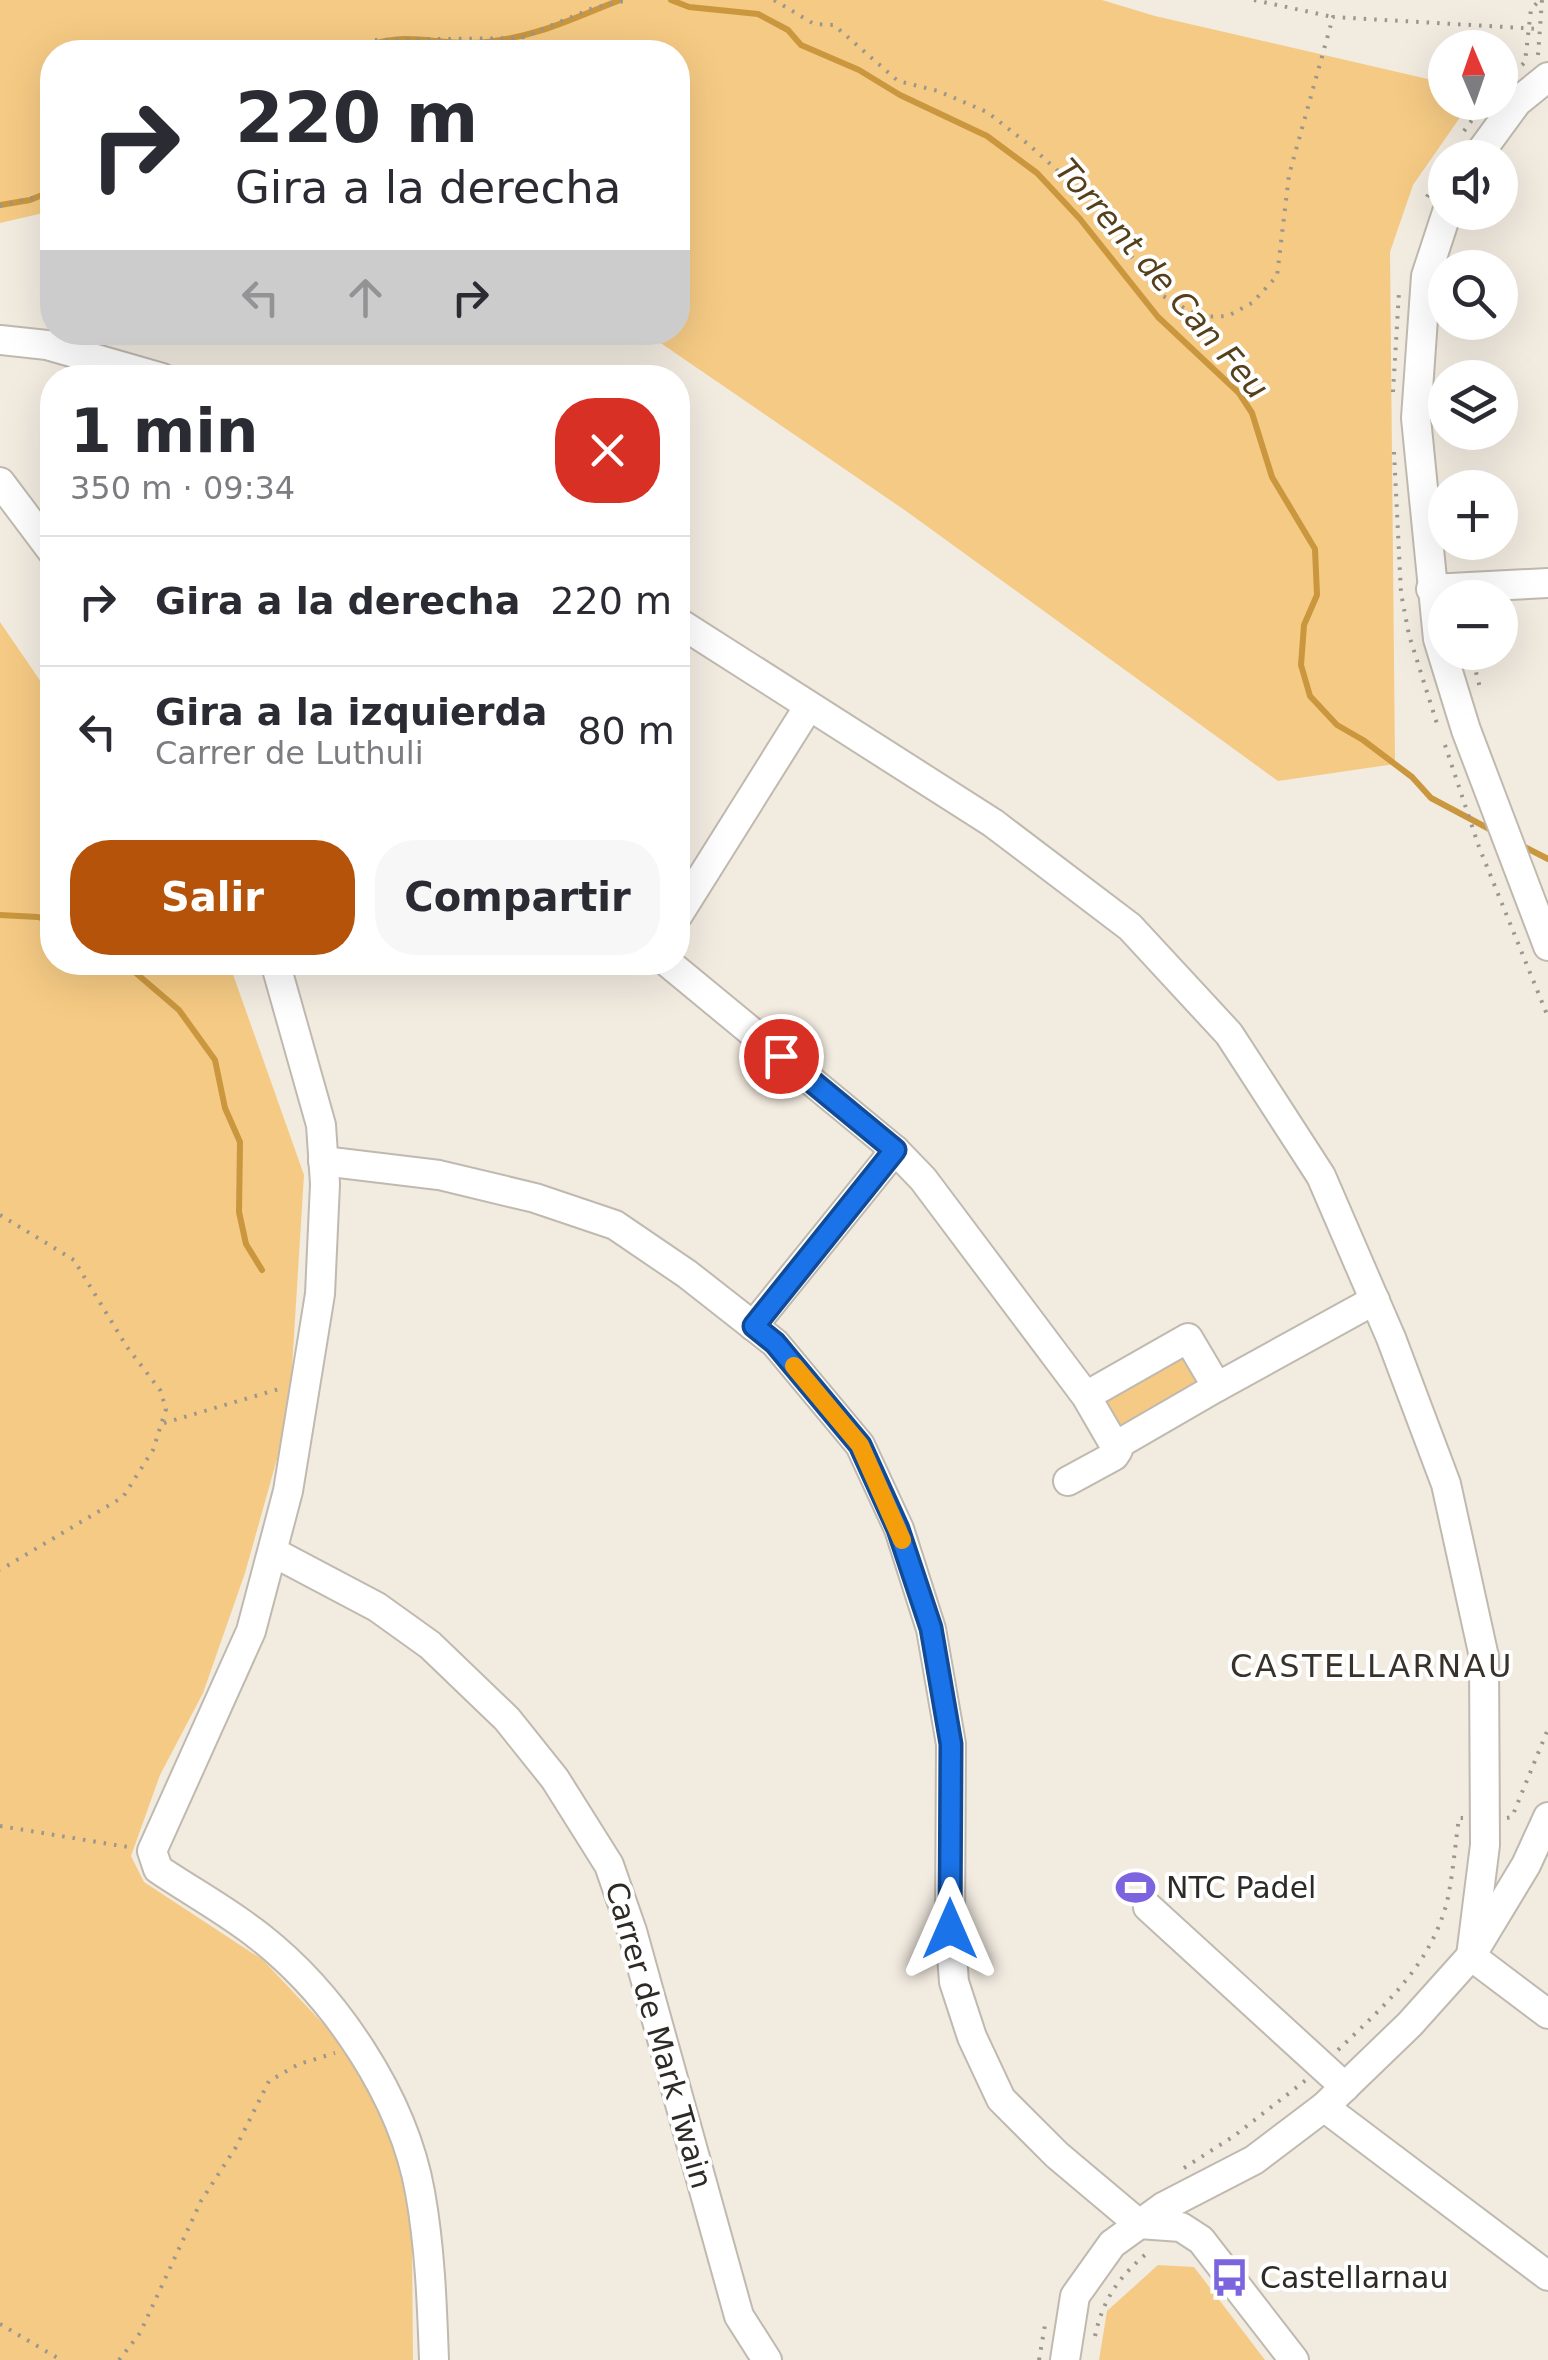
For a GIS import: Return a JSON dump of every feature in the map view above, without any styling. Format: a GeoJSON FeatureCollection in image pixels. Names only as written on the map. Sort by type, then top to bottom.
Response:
{"type":"FeatureCollection","features":[{"type":"Feature","properties":{"kind":"street"},"geometry":{"type":"LineString","coordinates":[[1489,140],[1532,79]]}},
{"type":"Feature","properties":{"kind":"street"},"geometry":{"type":"LineString","coordinates":[[1430,580],[1416,418],[1426,276],[1441,230]]}},
{"type":"Feature","properties":{"kind":"street"},"geometry":{"type":"LineString","coordinates":[[0,340],[40,344]]}},
{"type":"Feature","properties":{"kind":"street"},"geometry":{"type":"LineString","coordinates":[[46,345],[116,365]]}},
{"type":"Feature","properties":{"kind":"street"},"geometry":{"type":"LineString","coordinates":[[0,482],[40,535]]}},
{"type":"Feature","properties":{"kind":"street"},"geometry":{"type":"LineString","coordinates":[[1518,584],[1548,582]]}},
{"type":"Feature","properties":{"kind":"street"},"geometry":{"type":"LineString","coordinates":[[690,630],[993,823],[1130,926],[1229,1034],[1321,1176],[1446,1484],[1484,1657],[1485,1845],[1471,1956]]}},
{"type":"Feature","properties":{"kind":"street"},"geometry":{"type":"LineString","coordinates":[[1448,670],[1466,730],[1548,946]]}},
{"type":"Feature","properties":{"kind":"street"},"geometry":{"type":"LineString","coordinates":[[690,896],[809,706]]}},
{"type":"Feature","properties":{"kind":"street"},"geometry":{"type":"LineString","coordinates":[[279,975],[321,1125],[324,1162],[320,1294],[307,1385],[288,1491],[251,1631],[152,1852],[158,1869],[261,1938],[332,2008],[399,2118],[420,2190],[432,2283],[434,2360]]}},
{"type":"Feature","properties":{"kind":"street"},"geometry":{"type":"LineString","coordinates":[[683,975],[895,1150],[924,1179],[1086,1396],[1118,1450],[1068,1481]]}},
{"type":"Feature","properties":{"kind":"street"},"geometry":{"type":"LineString","coordinates":[[754,1326],[895,1150]]}},
{"type":"Feature","properties":{"kind":"street"},"geometry":{"type":"LineString","coordinates":[[324,1162],[439,1174],[536,1198],[614,1225],[687,1274],[775,1343],[860,1445],[898,1529],[931,1628],[951,1744],[950,1929],[954,1982],[972,2037],[1000,2100],[1139,2224],[1180,2227],[1201,2240],[1294,2360]]}},
{"type":"Feature","properties":{"kind":"street"},"geometry":{"type":"LineString","coordinates":[[1115,1446],[1374,1300]]}},
{"type":"Feature","properties":{"kind":"street"},"geometry":{"type":"LineString","coordinates":[[1086,1396],[1188,1338],[1216,1388]]}},
{"type":"Feature","properties":{"kind":"street","name":"Carrer de Mark Twain"},"geometry":{"type":"LineString","coordinates":[[273,1552],[377,1607],[430,1646],[508,1720],[554,1779],[609,1866],[632,1930],[739,2316],[767,2360]]}},
{"type":"Feature","properties":{"kind":"street"},"geometry":{"type":"LineString","coordinates":[[1065,2360],[1075,2296],[1112,2244],[1163,2207],[1254,2160],[1346,2087],[1471,1956],[1526,1865],[1548,1817]]}},
{"type":"Feature","properties":{"kind":"street"},"geometry":{"type":"LineString","coordinates":[[1485,1845],[1526,1865]]}},
{"type":"Feature","properties":{"kind":"street"},"geometry":{"type":"LineString","coordinates":[[1148,1906],[1346,2087]]}},
{"type":"Feature","properties":{"kind":"street"},"geometry":{"type":"LineString","coordinates":[[1471,1956],[1548,2014]]}},
{"type":"Feature","properties":{"kind":"street"},"geometry":{"type":"LineString","coordinates":[[1324,2107],[1548,2276]]}},
{"type":"Feature","properties":{"kind":"path"},"geometry":{"type":"LineString","coordinates":[[372,40],[521,38],[593,8],[628,0]]}},
{"type":"Feature","properties":{"kind":"path"},"geometry":{"type":"LineString","coordinates":[[774,0],[814,24],[834,25],[898,81],[938,91],[986,112],[1096,206],[1156,292],[1200,317],[1228,316],[1252,304],[1277,276],[1288,175],[1333,17]]}},
{"type":"Feature","properties":{"kind":"path"},"geometry":{"type":"LineString","coordinates":[[1254,0],[1333,17],[1540,29]]}},
{"type":"Feature","properties":{"kind":"path"},"geometry":{"type":"LineString","coordinates":[[1532,79],[1541,0]]}},
{"type":"Feature","properties":{"kind":"path"},"geometry":{"type":"LineString","coordinates":[[1532,79],[1526,62],[1531,10],[1541,0]]}},
{"type":"Feature","properties":{"kind":"path"},"geometry":{"type":"LineString","coordinates":[[0,206],[40,196]]}},
{"type":"Feature","properties":{"kind":"path"},"geometry":{"type":"LineString","coordinates":[[0,1215],[74,1260],[127,1348],[160,1390],[166,1409],[164,1423],[142,1470],[123,1497],[0,1570]]}},
{"type":"Feature","properties":{"kind":"path"},"geometry":{"type":"LineString","coordinates":[[164,1423],[272,1390],[307,1385]]}},
{"type":"Feature","properties":{"kind":"path"},"geometry":{"type":"LineString","coordinates":[[0,1826],[152,1852]]}},
{"type":"Feature","properties":{"kind":"path"},"geometry":{"type":"LineString","coordinates":[[119,2360],[140,2333],[201,2202],[236,2147],[269,2081],[299,2064],[358,2046]]}},
{"type":"Feature","properties":{"kind":"path"},"geometry":{"type":"LineString","coordinates":[[0,2324],[60,2360]]}},
{"type":"Feature","properties":{"kind":"shaded area"},"geometry":{"type":"Polygon","coordinates":[[[0,0],[1102,0],[1155,16],[1428,79],[1428,120],[1458,120],[1444,140],[1428,140],[1428,163],[1413,185],[1390,252],[1395,764],[1278,781],[906,511],[664,345],[690,345],[690,40],[40,40],[40,214],[0,223],[0,0]]]}},
{"type":"Feature","properties":{"kind":"shaded area"},"geometry":{"type":"Polygon","coordinates":[[[0,622],[40,680],[40,975],[233,975],[304,1175],[289,1416],[245,1573],[203,1693],[160,1775],[131,1856],[144,1882],[263,1960],[347,2049],[401,2156],[412,2245],[413,2360],[0,2360],[0,622]]]}},
{"type":"Feature","properties":{"kind":"shaded area"},"geometry":{"type":"Polygon","coordinates":[[[1184,1350],[1204,1385],[1123,1433],[1102,1398],[1184,1350]]]}},
{"type":"Feature","properties":{"kind":"shaded area"},"geometry":{"type":"Polygon","coordinates":[[[1158,2265],[1194,2267],[1265,2360],[1099,2360],[1107,2311],[1158,2265]]]}},
{"type":"Feature","properties":{"kind":"waterway","name":"Torrent de Can Feu"},"geometry":{"type":"LineString","coordinates":[[500,40],[555,26],[620,0]]}},
{"type":"Feature","properties":{"kind":"waterway","name":"Torrent de Can Feu"},"geometry":{"type":"LineString","coordinates":[[671,0],[689,7],[758,14],[788,30],[801,45],[859,70],[900,95],[987,136],[1037,173],[1080,219],[1158,317],[1239,393],[1252,413],[1272,477],[1315,549],[1317,595],[1304,625],[1301,665],[1310,696],[1337,725],[1412,777],[1431,798],[1495,832]]}},
{"type":"Feature","properties":{"kind":"waterway","name":"Torrent de Can Feu"},"geometry":{"type":"LineString","coordinates":[[388,40],[420,40]]}},
{"type":"Feature","properties":{"kind":"waterway","name":"Torrent de Can Feu"},"geometry":{"type":"LineString","coordinates":[[0,205],[40,196]]}},
{"type":"Feature","properties":{"kind":"waterway","name":"Torrent de Can Feu"},"geometry":{"type":"LineString","coordinates":[[1519,844],[1548,859]]}},
{"type":"Feature","properties":{"kind":"waterway"},"geometry":{"type":"LineString","coordinates":[[0,915],[40,918]]}},
{"type":"Feature","properties":{"kind":"waterway"},"geometry":{"type":"LineString","coordinates":[[138,975],[179,1010],[215,1060],[225,1108],[240,1142],[239,1212],[246,1244],[262,1270]]}},
{"type":"Feature","properties":{"kind":"slow traffic"},"geometry":{"type":"LineString","coordinates":[[794,1366],[860,1445],[902,1540]]}},
{"type":"Feature","properties":{"kind":"place","name":"NTC Padel"},"geometry":{"type":"Point","coordinates":[1136,1887]}},
{"type":"Feature","properties":{"kind":"place","name":"Castellarnau"},"geometry":{"type":"Point","coordinates":[1230,2277]}},
{"type":"Feature","properties":{"kind":"district","name":"CASTELLARNAU"},"geometry":{"type":"Point","coordinates":[1372,1666]}},
{"type":"Feature","properties":{"kind":"route"},"geometry":{"type":"LineString","coordinates":[[781,1056],[895,1150],[754,1326],[775,1343],[860,1445],[898,1529],[931,1628],[951,1744],[950,1929]]}}]}
